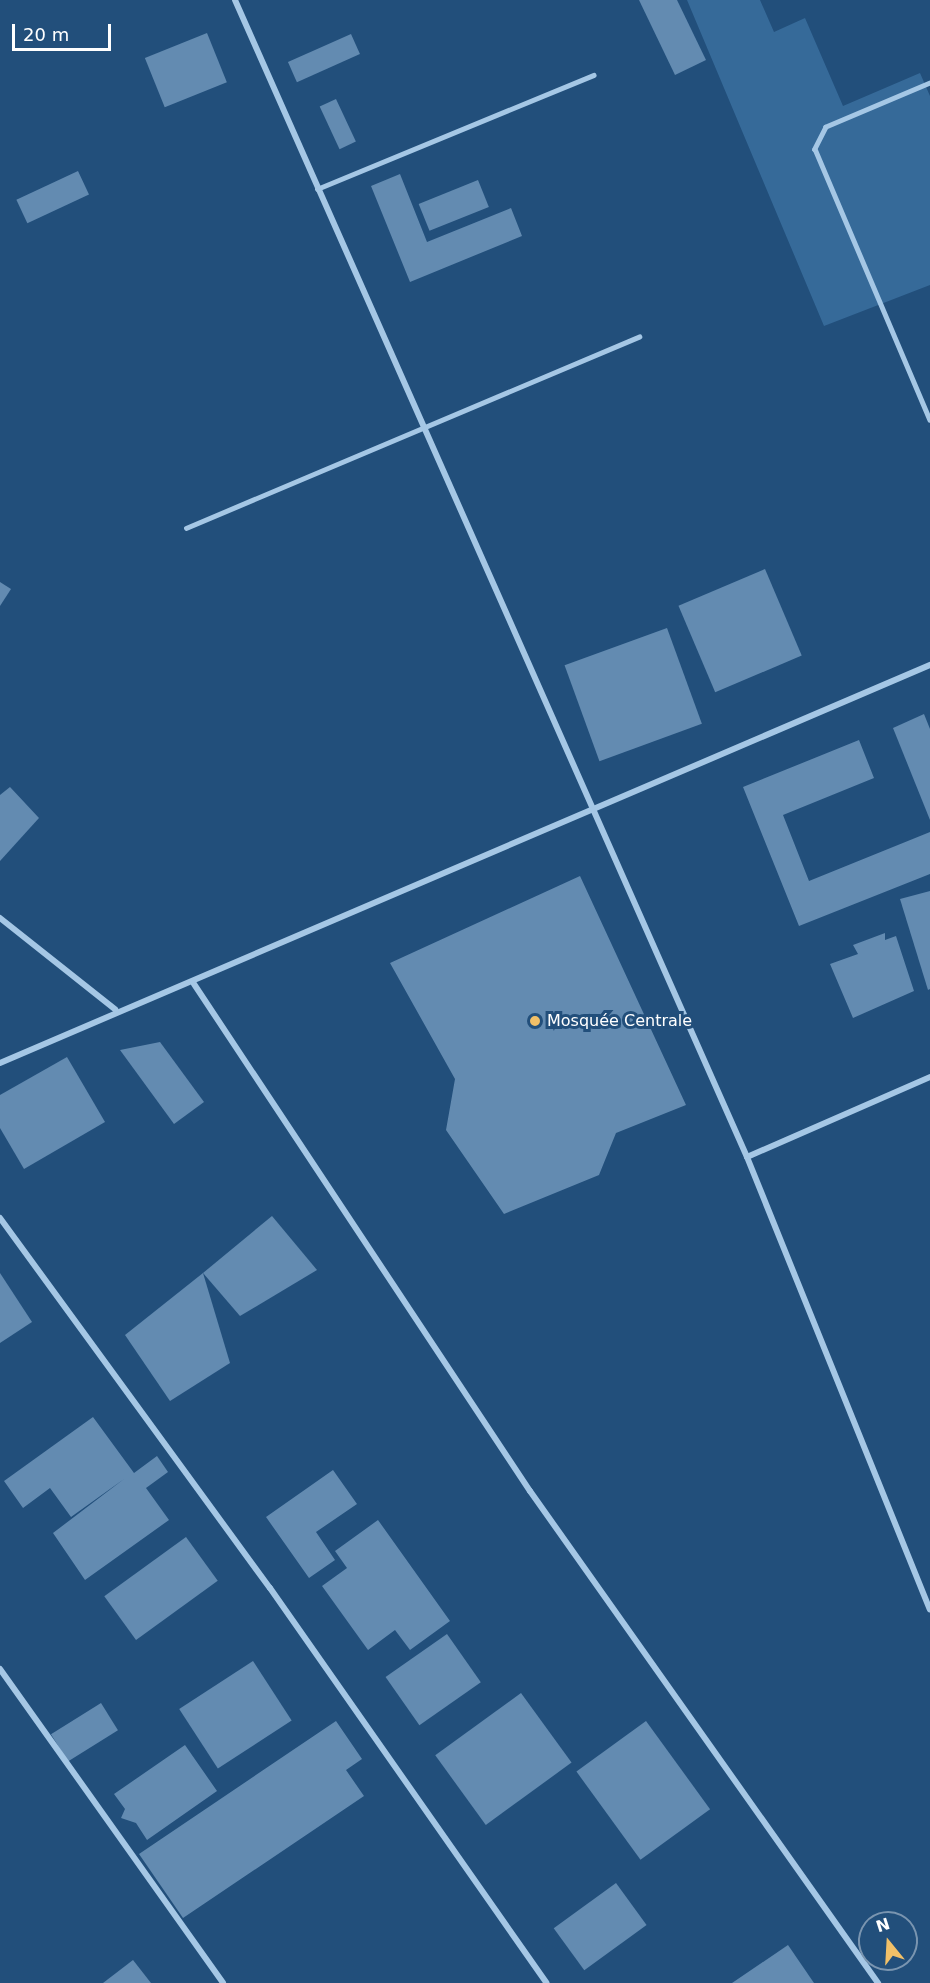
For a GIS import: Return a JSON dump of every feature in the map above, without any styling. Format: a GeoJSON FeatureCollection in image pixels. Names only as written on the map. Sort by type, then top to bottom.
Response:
{"type":"FeatureCollection","features":[{"type":"Feature","properties":{"kind":"street"},"geometry":{"type":"LineString","coordinates":[[235,0],[317,189],[426,427],[747,1157],[930,1609]]}},
{"type":"Feature","properties":{"kind":"street"},"geometry":{"type":"LineString","coordinates":[[0,1063],[115,1009],[194,984],[930,665]]}},
{"type":"Feature","properties":{"kind":"street"},"geometry":{"type":"LineString","coordinates":[[0,918],[115,1009]]}},
{"type":"Feature","properties":{"kind":"street"},"geometry":{"type":"LineString","coordinates":[[194,984],[530,1491],[878,1983]]}},
{"type":"Feature","properties":{"kind":"street"},"geometry":{"type":"LineString","coordinates":[[747,1157],[930,1077]]}},
{"type":"Feature","properties":{"kind":"street"},"geometry":{"type":"LineString","coordinates":[[0,1218],[270,1588],[547,1983]]}},
{"type":"Feature","properties":{"kind":"street"},"geometry":{"type":"LineString","coordinates":[[0,1669],[223,1983]]}},
{"type":"Feature","properties":{"kind":"lane"},"geometry":{"type":"LineString","coordinates":[[317,189],[593,75]]}},
{"type":"Feature","properties":{"kind":"lane"},"geometry":{"type":"LineString","coordinates":[[930,83],[826,127],[815,149],[930,420]]}},
{"type":"Feature","properties":{"kind":"lane"},"geometry":{"type":"LineString","coordinates":[[186,528],[639,337]]}},
{"type":"Feature","properties":{"kind":"shaded area"},"geometry":{"type":"Polygon","coordinates":[[[687,0],[760,0],[774,32],[805,18],[843,106],[920,73],[930,96],[930,285],[824,326],[687,0]]]}},
{"type":"Feature","properties":{"kind":"building"},"geometry":{"type":"Polygon","coordinates":[[[639,0],[677,0],[706,60],[675,75],[639,0]]]}},
{"type":"Feature","properties":{"kind":"building"},"geometry":{"type":"Polygon","coordinates":[[[207,33],[227,82],[165,107],[145,58],[207,33]]]}},
{"type":"Feature","properties":{"kind":"building"},"geometry":{"type":"Polygon","coordinates":[[[351,34],[360,54],[297,82],[288,62],[351,34]]]}},
{"type":"Feature","properties":{"kind":"building"},"geometry":{"type":"Polygon","coordinates":[[[336,99],[356,142],[340,149],[320,107],[336,99]]]}},
{"type":"Feature","properties":{"kind":"building"},"geometry":{"type":"Polygon","coordinates":[[[78,171],[89,195],[27,223],[16,200],[78,171]]]}},
{"type":"Feature","properties":{"kind":"building"},"geometry":{"type":"Polygon","coordinates":[[[400,174],[427,242],[511,208],[522,236],[410,282],[371,186],[400,174]]]}},
{"type":"Feature","properties":{"kind":"building"},"geometry":{"type":"Polygon","coordinates":[[[478,180],[489,207],[430,231],[419,204],[478,180]]]}},
{"type":"Feature","properties":{"kind":"building"},"geometry":{"type":"Polygon","coordinates":[[[765,569],[802,656],[715,692],[678,606],[765,569]]]}},
{"type":"Feature","properties":{"kind":"building"},"geometry":{"type":"Polygon","coordinates":[[[0,582],[11,589],[0,606],[0,582]]]}},
{"type":"Feature","properties":{"kind":"building"},"geometry":{"type":"Polygon","coordinates":[[[667,628],[702,724],[599,761],[565,665],[667,628]]]}},
{"type":"Feature","properties":{"kind":"building"},"geometry":{"type":"Polygon","coordinates":[[[924,714],[930,729],[930,820],[893,728],[924,714]]]}},
{"type":"Feature","properties":{"kind":"building"},"geometry":{"type":"Polygon","coordinates":[[[859,740],[874,778],[783,815],[809,881],[930,832],[930,874],[799,926],[743,787],[859,740]]]}},
{"type":"Feature","properties":{"kind":"building"},"geometry":{"type":"Polygon","coordinates":[[[10,787],[39,818],[0,861],[0,795],[10,787]]]}},
{"type":"Feature","properties":{"kind":"building","name":"Mosquée Centrale"},"geometry":{"type":"Polygon","coordinates":[[[580,876],[686,1105],[616,1133],[599,1175],[504,1214],[446,1130],[455,1079],[390,963],[580,876]]]}},
{"type":"Feature","properties":{"kind":"building"},"geometry":{"type":"Polygon","coordinates":[[[930,891],[930,989],[928,990],[900,899],[930,891]]]}},
{"type":"Feature","properties":{"kind":"building"},"geometry":{"type":"Polygon","coordinates":[[[885,933],[885,940],[896,936],[914,991],[853,1018],[830,964],[858,954],[853,945],[885,933]]]}},
{"type":"Feature","properties":{"kind":"building"},"geometry":{"type":"Polygon","coordinates":[[[160,1042],[204,1102],[174,1124],[120,1050],[160,1042]]]}},
{"type":"Feature","properties":{"kind":"building"},"geometry":{"type":"Polygon","coordinates":[[[67,1057],[105,1122],[24,1169],[0,1128],[0,1095],[67,1057]]]}},
{"type":"Feature","properties":{"kind":"building"},"geometry":{"type":"Polygon","coordinates":[[[272,1216],[317,1270],[240,1316],[203,1273],[272,1216]]]}},
{"type":"Feature","properties":{"kind":"building"},"geometry":{"type":"Polygon","coordinates":[[[0,1273],[32,1322],[0,1343],[0,1273]]]}},
{"type":"Feature","properties":{"kind":"building"},"geometry":{"type":"Polygon","coordinates":[[[203,1273],[230,1363],[170,1401],[125,1335],[203,1273]]]}},
{"type":"Feature","properties":{"kind":"building"},"geometry":{"type":"Polygon","coordinates":[[[93,1417],[134,1473],[157,1456],[168,1472],[146,1488],[169,1520],[85,1580],[53,1533],[124,1479],[71,1517],[50,1488],[23,1508],[4,1481],[93,1417]]]}},
{"type":"Feature","properties":{"kind":"building"},"geometry":{"type":"Polygon","coordinates":[[[333,1470],[357,1504],[316,1532],[335,1560],[309,1578],[266,1517],[333,1470]]]}},
{"type":"Feature","properties":{"kind":"building"},"geometry":{"type":"Polygon","coordinates":[[[378,1520],[450,1621],[410,1650],[395,1630],[368,1650],[322,1586],[347,1568],[335,1551],[378,1520]]]}},
{"type":"Feature","properties":{"kind":"building"},"geometry":{"type":"Polygon","coordinates":[[[186,1537],[218,1581],[136,1640],[104,1596],[186,1537]]]}},
{"type":"Feature","properties":{"kind":"building"},"geometry":{"type":"Polygon","coordinates":[[[447,1634],[481,1682],[419,1725],[386,1677],[447,1634]]]}},
{"type":"Feature","properties":{"kind":"building"},"geometry":{"type":"Polygon","coordinates":[[[253,1661],[292,1721],[218,1768],[179,1709],[253,1661]]]}},
{"type":"Feature","properties":{"kind":"building"},"geometry":{"type":"Polygon","coordinates":[[[521,1693],[572,1763],[486,1825],[435,1755],[521,1693]]]}},
{"type":"Feature","properties":{"kind":"building"},"geometry":{"type":"Polygon","coordinates":[[[101,1703],[118,1730],[68,1761],[51,1734],[101,1703]]]}},
{"type":"Feature","properties":{"kind":"building"},"geometry":{"type":"Polygon","coordinates":[[[336,1721],[362,1759],[346,1770],[364,1796],[183,1918],[139,1854],[336,1721]]]}},
{"type":"Feature","properties":{"kind":"building"},"geometry":{"type":"Polygon","coordinates":[[[646,1721],[710,1809],[640,1860],[576,1772],[646,1721]]]}},
{"type":"Feature","properties":{"kind":"building"},"geometry":{"type":"Polygon","coordinates":[[[185,1745],[217,1791],[147,1840],[136,1823],[121,1818],[125,1809],[114,1794],[185,1745]]]}},
{"type":"Feature","properties":{"kind":"building"},"geometry":{"type":"Polygon","coordinates":[[[616,1883],[647,1925],[584,1970],[554,1928],[616,1883]]]}},
{"type":"Feature","properties":{"kind":"building"},"geometry":{"type":"Polygon","coordinates":[[[788,1945],[814,1983],[732,1983],[788,1945]]]}},
{"type":"Feature","properties":{"kind":"building"},"geometry":{"type":"Polygon","coordinates":[[[133,1960],[151,1983],[103,1983],[133,1960]]]}},
{"type":"Feature","properties":{"kind":"place","name":"Mosquée Centrale"},"geometry":{"type":"Point","coordinates":[535,1021]}}]}
